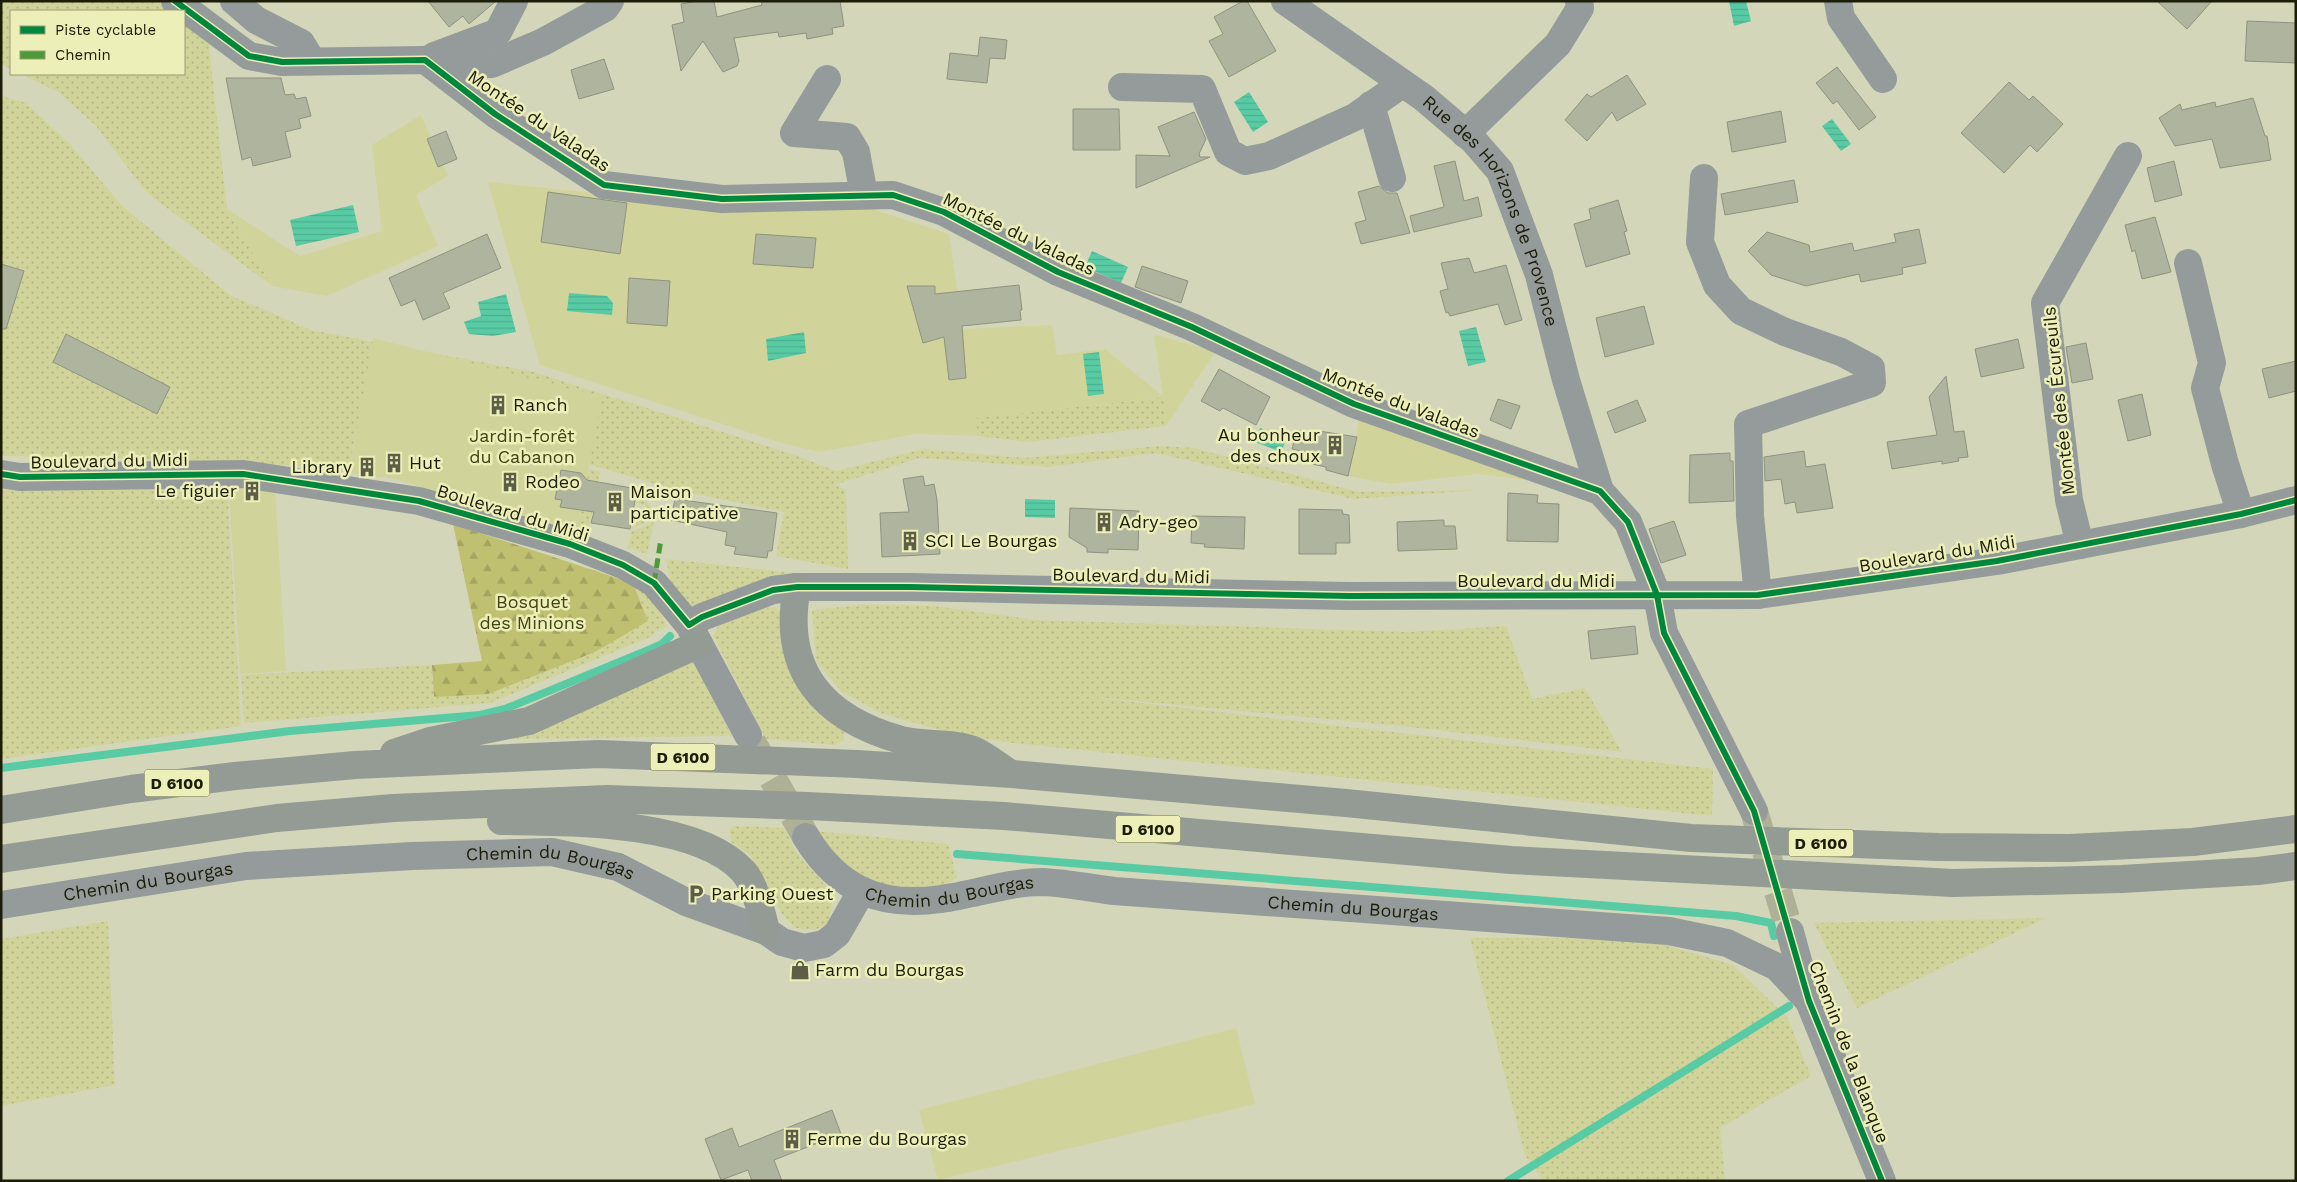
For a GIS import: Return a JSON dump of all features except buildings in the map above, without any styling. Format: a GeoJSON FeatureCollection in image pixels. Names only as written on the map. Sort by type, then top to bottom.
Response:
{"type":"FeatureCollection","features":[{"type":"Feature","properties":{"kind":"main road"},"geometry":{"type":"LineString","coordinates":[[797,587],[793,607],[796,651],[807,678],[824,702],[853,721],[902,740],[972,750],[1012,774]]}},
{"type":"Feature","properties":{"kind":"main road"},"geometry":{"type":"LineString","coordinates":[[355,765],[430,741],[529,720],[694,634]]}},
{"type":"Feature","properties":{"kind":"main road","name":"D 6100"},"geometry":{"type":"LineString","coordinates":[[1,810],[131,789],[355,765],[599,754],[857,764],[1012,774],[1711,838],[1938,848],[2069,848],[2192,842],[2296,830]]}},
{"type":"Feature","properties":{"kind":"main road","name":"D 6100"},"geometry":{"type":"LineString","coordinates":[[1,859],[277,818],[393,808],[607,799],[808,806],[1004,816],[1511,860],[1953,883],[2122,879],[2258,872],[2296,866]]}},
{"type":"Feature","properties":{"kind":"main road"},"geometry":{"type":"LineString","coordinates":[[277,818],[598,822],[649,830],[696,843],[724,856],[744,872],[761,909],[766,932]]}},
{"type":"Feature","properties":{"kind":"street"},"geometry":{"type":"LineString","coordinates":[[175,1],[249,56],[282,62],[424,60],[492,64],[543,42],[605,8],[610,1]]}},
{"type":"Feature","properties":{"kind":"street"},"geometry":{"type":"LineString","coordinates":[[234,1],[256,20],[301,43],[312,61]]}},
{"type":"Feature","properties":{"kind":"street"},"geometry":{"type":"LineString","coordinates":[[424,60],[498,32],[514,1]]}},
{"type":"Feature","properties":{"kind":"street","name":"Rue des Horizons de Provence"},"geometry":{"type":"LineString","coordinates":[[1284,1],[1424,98],[1465,134],[1500,171],[1539,275],[1566,380],[1600,492]]}},
{"type":"Feature","properties":{"kind":"street"},"geometry":{"type":"LineString","coordinates":[[1465,134],[1558,44],[1580,8],[1579,1]]}},
{"type":"Feature","properties":{"kind":"street"},"geometry":{"type":"LineString","coordinates":[[1838,1],[1841,18],[1883,79]]}},
{"type":"Feature","properties":{"kind":"street","name":"Montée du Valadas"},"geometry":{"type":"LineString","coordinates":[[424,60],[495,114],[604,185],[722,199],[893,195],[944,212],[1058,272],[1192,327],[1354,404],[1600,492],[1628,522],[1657,595]]}},
{"type":"Feature","properties":{"kind":"street"},"geometry":{"type":"LineString","coordinates":[[827,79],[794,133],[846,137],[856,152],[864,195]]}},
{"type":"Feature","properties":{"kind":"street"},"geometry":{"type":"LineString","coordinates":[[1122,87],[1202,89],[1228,152],[1245,161],[1270,156],[1355,116],[1402,84]]}},
{"type":"Feature","properties":{"kind":"street"},"geometry":{"type":"LineString","coordinates":[[1371,105],[1392,178]]}},
{"type":"Feature","properties":{"kind":"street","name":"Montée des Écureuils"},"geometry":{"type":"LineString","coordinates":[[2080,544],[2069,500],[2045,303],[2128,156]]}},
{"type":"Feature","properties":{"kind":"street"},"geometry":{"type":"LineString","coordinates":[[1704,178],[1700,242],[1717,286],[1741,312],[1785,332],[1842,352],[1871,368],[1872,383],[1748,424],[1750,516],[1758,596]]}},
{"type":"Feature","properties":{"kind":"street"},"geometry":{"type":"LineString","coordinates":[[2188,263],[2212,363],[2205,388],[2225,464],[2241,514]]}},
{"type":"Feature","properties":{"kind":"street","name":"Boulevard du Midi"},"geometry":{"type":"LineString","coordinates":[[1,474],[30,476],[243,474],[419,501],[570,544],[623,565],[654,583],[694,634],[702,617],[773,590],[797,587],[920,587],[1349,596],[1758,596],[1997,561],[2241,514],[2296,500]]}},
{"type":"Feature","properties":{"kind":"street"},"geometry":{"type":"LineString","coordinates":[[1657,595],[1664,633],[1754,811]]}},
{"type":"Feature","properties":{"kind":"street"},"geometry":{"type":"LineString","coordinates":[[694,634],[748,735]]}},
{"type":"Feature","properties":{"kind":"street"},"geometry":{"type":"LineString","coordinates":[[806,837],[819,858],[837,876],[859,890]]}},
{"type":"Feature","properties":{"kind":"street","name":"Chemin du Bourgas"},"geometry":{"type":"LineString","coordinates":[[1,905],[246,866],[412,856],[552,852],[618,867],[686,902],[766,932],[782,942],[804,948],[824,944],[837,934],[857,899],[859,890],[884,898],[915,902],[1042,882],[1114,891],[1669,931],[1727,943],[1777,967],[1809,1001]]}},
{"type":"Feature","properties":{"kind":"street","name":"Chemin de la Blanque"},"geometry":{"type":"LineString","coordinates":[[1790,932],[1809,1001],[1882,1181]]}},
{"type":"Feature","properties":{"kind":"green space"},"geometry":{"type":"Polygon","coordinates":[[[1,1],[157,1],[175,10],[10,10],[10,68],[1,64],[1,1]]]}},
{"type":"Feature","properties":{"kind":"green space"},"geometry":{"type":"Polygon","coordinates":[[[185,16],[207,27],[227,209],[272,286],[148,194],[95,125],[58,92],[23,75],[185,75],[185,16]]]}},
{"type":"Feature","properties":{"kind":"green space"},"geometry":{"type":"Polygon","coordinates":[[[1,96],[26,103],[71,145],[122,206],[230,295],[311,330],[534,372],[795,455],[836,471],[923,449],[1023,458],[1161,446],[1194,448],[1359,492],[1482,490],[1353,499],[1156,453],[1048,467],[919,458],[834,485],[846,489],[848,569],[776,556],[784,512],[676,490],[432,418],[355,436],[349,473],[316,467],[148,459],[1,456],[1,96]]]}},
{"type":"Feature","properties":{"kind":"green space"},"geometry":{"type":"Polygon","coordinates":[[[421,115],[448,176],[416,195],[438,246],[327,296],[272,286],[227,209],[300,256],[382,231],[372,145],[421,115]]]}},
{"type":"Feature","properties":{"kind":"green space"},"geometry":{"type":"Polygon","coordinates":[[[488,182],[739,208],[866,207],[949,234],[963,329],[1052,325],[1057,355],[1105,349],[1163,396],[1154,334],[1215,352],[1166,426],[1164,397],[976,418],[978,436],[916,434],[819,452],[778,442],[540,365],[488,182]]]}},
{"type":"Feature","properties":{"kind":"green space","name":"Jardin-forêt du Cabanon"},"geometry":{"type":"Polygon","coordinates":[[[373,338],[602,397],[576,533],[394,479],[349,473],[373,338]]]}},
{"type":"Feature","properties":{"kind":"green space"},"geometry":{"type":"Polygon","coordinates":[[[1164,397],[1166,426],[1028,442],[978,436],[976,418],[1164,397]]]}},
{"type":"Feature","properties":{"kind":"green space"},"geometry":{"type":"Polygon","coordinates":[[[1359,419],[1545,482],[1478,474],[1391,484],[1348,476],[1359,419]]]}},
{"type":"Feature","properties":{"kind":"green space"},"geometry":{"type":"Polygon","coordinates":[[[589,469],[600,471],[588,535],[576,532],[589,469]]]}},
{"type":"Feature","properties":{"kind":"green space"},"geometry":{"type":"Polygon","coordinates":[[[227,484],[241,726],[1,759],[1,486],[227,484]]]}},
{"type":"Feature","properties":{"kind":"green space"},"geometry":{"type":"Polygon","coordinates":[[[275,487],[286,671],[240,674],[229,490],[275,487]]]}},
{"type":"Feature","properties":{"kind":"green space"},"geometry":{"type":"Polygon","coordinates":[[[638,496],[650,505],[654,517],[632,529],[634,514],[643,515],[645,505],[636,503],[638,496]]]}},
{"type":"Feature","properties":{"kind":"green space"},"geometry":{"type":"Polygon","coordinates":[[[654,522],[647,554],[628,548],[631,532],[654,522]]]}},
{"type":"Feature","properties":{"kind":"green space","name":"Bosquet des Minions"},"geometry":{"type":"Polygon","coordinates":[[[453,524],[623,580],[634,586],[648,621],[595,652],[488,694],[434,697],[432,665],[482,661],[453,524]]]}},
{"type":"Feature","properties":{"kind":"green space"},"geometry":{"type":"Polygon","coordinates":[[[666,559],[812,575],[712,605],[689,605],[672,590],[666,559]]]}},
{"type":"Feature","properties":{"kind":"green space"},"geometry":{"type":"Polygon","coordinates":[[[634,586],[655,602],[667,627],[654,632],[655,635],[490,703],[244,723],[241,675],[432,665],[434,697],[648,621],[634,586]]]}},
{"type":"Feature","properties":{"kind":"green space"},"geometry":{"type":"Polygon","coordinates":[[[860,605],[935,606],[1036,620],[1408,632],[1506,626],[1532,699],[1585,688],[1622,752],[1410,727],[1072,695],[1713,769],[1712,816],[1013,743],[954,734],[880,713],[841,691],[816,661],[812,610],[860,605]]]}},
{"type":"Feature","properties":{"kind":"green space"},"geometry":{"type":"Polygon","coordinates":[[[775,607],[780,611],[788,663],[795,682],[809,701],[844,728],[844,740],[835,745],[766,739],[713,636],[719,625],[759,608],[775,607]]]}},
{"type":"Feature","properties":{"kind":"green space"},"geometry":{"type":"Polygon","coordinates":[[[683,662],[695,663],[732,736],[510,739],[683,662]]]}},
{"type":"Feature","properties":{"kind":"green space"},"geometry":{"type":"Polygon","coordinates":[[[733,826],[784,828],[797,852],[826,886],[830,894],[832,903],[827,925],[814,930],[795,928],[782,914],[750,855],[732,843],[729,830],[733,826]]]}},
{"type":"Feature","properties":{"kind":"green space"},"geometry":{"type":"Polygon","coordinates":[[[815,831],[948,844],[957,877],[944,887],[889,890],[840,867],[815,831]]]}},
{"type":"Feature","properties":{"kind":"green space"},"geometry":{"type":"Polygon","coordinates":[[[2046,918],[1857,1008],[1814,923],[2046,918]]]}},
{"type":"Feature","properties":{"kind":"green space"},"geometry":{"type":"Polygon","coordinates":[[[108,921],[115,1085],[1,1106],[1,939],[108,921]]]}},
{"type":"Feature","properties":{"kind":"green space"},"geometry":{"type":"Polygon","coordinates":[[[1470,938],[1643,938],[1733,965],[1787,1017],[1811,1076],[1720,1128],[1725,1181],[1543,1181],[1525,1155],[1470,938]]]}},
{"type":"Feature","properties":{"kind":"green space"},"geometry":{"type":"Polygon","coordinates":[[[1236,1028],[1255,1104],[938,1180],[919,1110],[1236,1028]]]}},
{"type":"Feature","properties":{"kind":"shaded area"},"geometry":{"type":"Polygon","coordinates":[[[1729,1],[1746,1],[1751,21],[1734,26],[1729,1]]]}},
{"type":"Feature","properties":{"kind":"shaded area"},"geometry":{"type":"Polygon","coordinates":[[[1249,92],[1268,122],[1253,132],[1234,102],[1249,92]]]}},
{"type":"Feature","properties":{"kind":"shaded area"},"geometry":{"type":"Polygon","coordinates":[[[1832,119],[1851,144],[1841,151],[1822,126],[1832,119]]]}},
{"type":"Feature","properties":{"kind":"shaded area"},"geometry":{"type":"Polygon","coordinates":[[[353,205],[359,232],[296,246],[290,220],[353,205]]]}},
{"type":"Feature","properties":{"kind":"shaded area"},"geometry":{"type":"Polygon","coordinates":[[[1092,251],[1128,267],[1121,283],[1085,267],[1092,251]]]}},
{"type":"Feature","properties":{"kind":"shaded area"},"geometry":{"type":"Polygon","coordinates":[[[569,293],[607,296],[613,303],[612,315],[567,311],[569,293]]]}},
{"type":"Feature","properties":{"kind":"shaded area"},"geometry":{"type":"Polygon","coordinates":[[[506,294],[516,332],[493,336],[469,334],[464,322],[481,316],[478,302],[506,294]]]}},
{"type":"Feature","properties":{"kind":"shaded area"},"geometry":{"type":"Polygon","coordinates":[[[1476,327],[1486,362],[1468,366],[1459,331],[1476,327]]]}},
{"type":"Feature","properties":{"kind":"shaded area"},"geometry":{"type":"Polygon","coordinates":[[[804,332],[806,353],[768,361],[766,339],[804,332]]]}},
{"type":"Feature","properties":{"kind":"shaded area"},"geometry":{"type":"Polygon","coordinates":[[[1099,352],[1104,394],[1088,396],[1083,354],[1099,352]]]}},
{"type":"Feature","properties":{"kind":"shaded area"},"geometry":{"type":"Polygon","coordinates":[[[1260,428],[1287,438],[1281,452],[1255,442],[1260,428]]]}},
{"type":"Feature","properties":{"kind":"shaded area"},"geometry":{"type":"Polygon","coordinates":[[[1025,499],[1055,500],[1055,518],[1025,517],[1025,499]]]}},
{"type":"Feature","properties":{"kind":"waterway"},"geometry":{"type":"LineString","coordinates":[[1,768],[290,731],[480,715],[505,709],[651,649],[662,644],[670,636]]}},
{"type":"Feature","properties":{"kind":"waterway"},"geometry":{"type":"LineString","coordinates":[[957,854],[1736,916],[1771,923],[1774,936]]}},
{"type":"Feature","properties":{"kind":"waterway"},"geometry":{"type":"LineString","coordinates":[[1508,1181],[1789,1006]]}},
{"type":"Feature","properties":{"kind":"tunnel"},"geometry":{"type":"LineString","coordinates":[[752,742],[806,837]]}},
{"type":"Feature","properties":{"kind":"tunnel"},"geometry":{"type":"LineString","coordinates":[[1754,811],[1790,932]]}},
{"type":"Feature","properties":{"kind":"marked path"},"geometry":{"type":"LineString","coordinates":[[654,583],[661,539]]}},
{"type":"Feature","properties":{"kind":"cycle path"},"geometry":{"type":"LineString","coordinates":[[175,1],[249,56],[282,62],[425,60],[495,114],[604,185],[722,199],[893,195],[944,212],[1058,272],[1192,327],[1354,404],[1600,491],[1628,522],[1657,595],[1664,633],[1754,811],[1809,1001],[1882,1181]]}},
{"type":"Feature","properties":{"kind":"cycle path"},"geometry":{"type":"LineString","coordinates":[[1,474],[20,477],[243,474],[419,501],[570,544],[623,565],[654,583],[689,625],[702,617],[773,590],[797,587],[910,587],[1349,596],[1758,595],[1997,561],[2241,514],[2296,500]]}},
{"type":"Feature","properties":{"kind":"place","name":"Ranch"},"geometry":{"type":"Point","coordinates":[498,405]}},
{"type":"Feature","properties":{"kind":"place","name":"Au bonheur des choux"},"geometry":{"type":"Point","coordinates":[1335,445]}},
{"type":"Feature","properties":{"kind":"place","name":"Hut"},"geometry":{"type":"Point","coordinates":[394,463]}},
{"type":"Feature","properties":{"kind":"place","name":"Library"},"geometry":{"type":"Point","coordinates":[367,467]}},
{"type":"Feature","properties":{"kind":"place","name":"Rodeo"},"geometry":{"type":"Point","coordinates":[510,482]}},
{"type":"Feature","properties":{"kind":"place","name":"Le figuier"},"geometry":{"type":"Point","coordinates":[252,491]}},
{"type":"Feature","properties":{"kind":"place","name":"Maison participative"},"geometry":{"type":"Point","coordinates":[615,502]}},
{"type":"Feature","properties":{"kind":"place","name":"Adry-geo"},"geometry":{"type":"Point","coordinates":[1104,522]}},
{"type":"Feature","properties":{"kind":"place","name":"SCI Le Bourgas"},"geometry":{"type":"Point","coordinates":[910,541]}},
{"type":"Feature","properties":{"kind":"place","name":"Parking Ouest"},"geometry":{"type":"Point","coordinates":[696,894]}},
{"type":"Feature","properties":{"kind":"place","name":"Farm du Bourgas"},"geometry":{"type":"Point","coordinates":[800,970]}},
{"type":"Feature","properties":{"kind":"place","name":"Ferme du Bourgas"},"geometry":{"type":"Point","coordinates":[792,1139]}}]}
